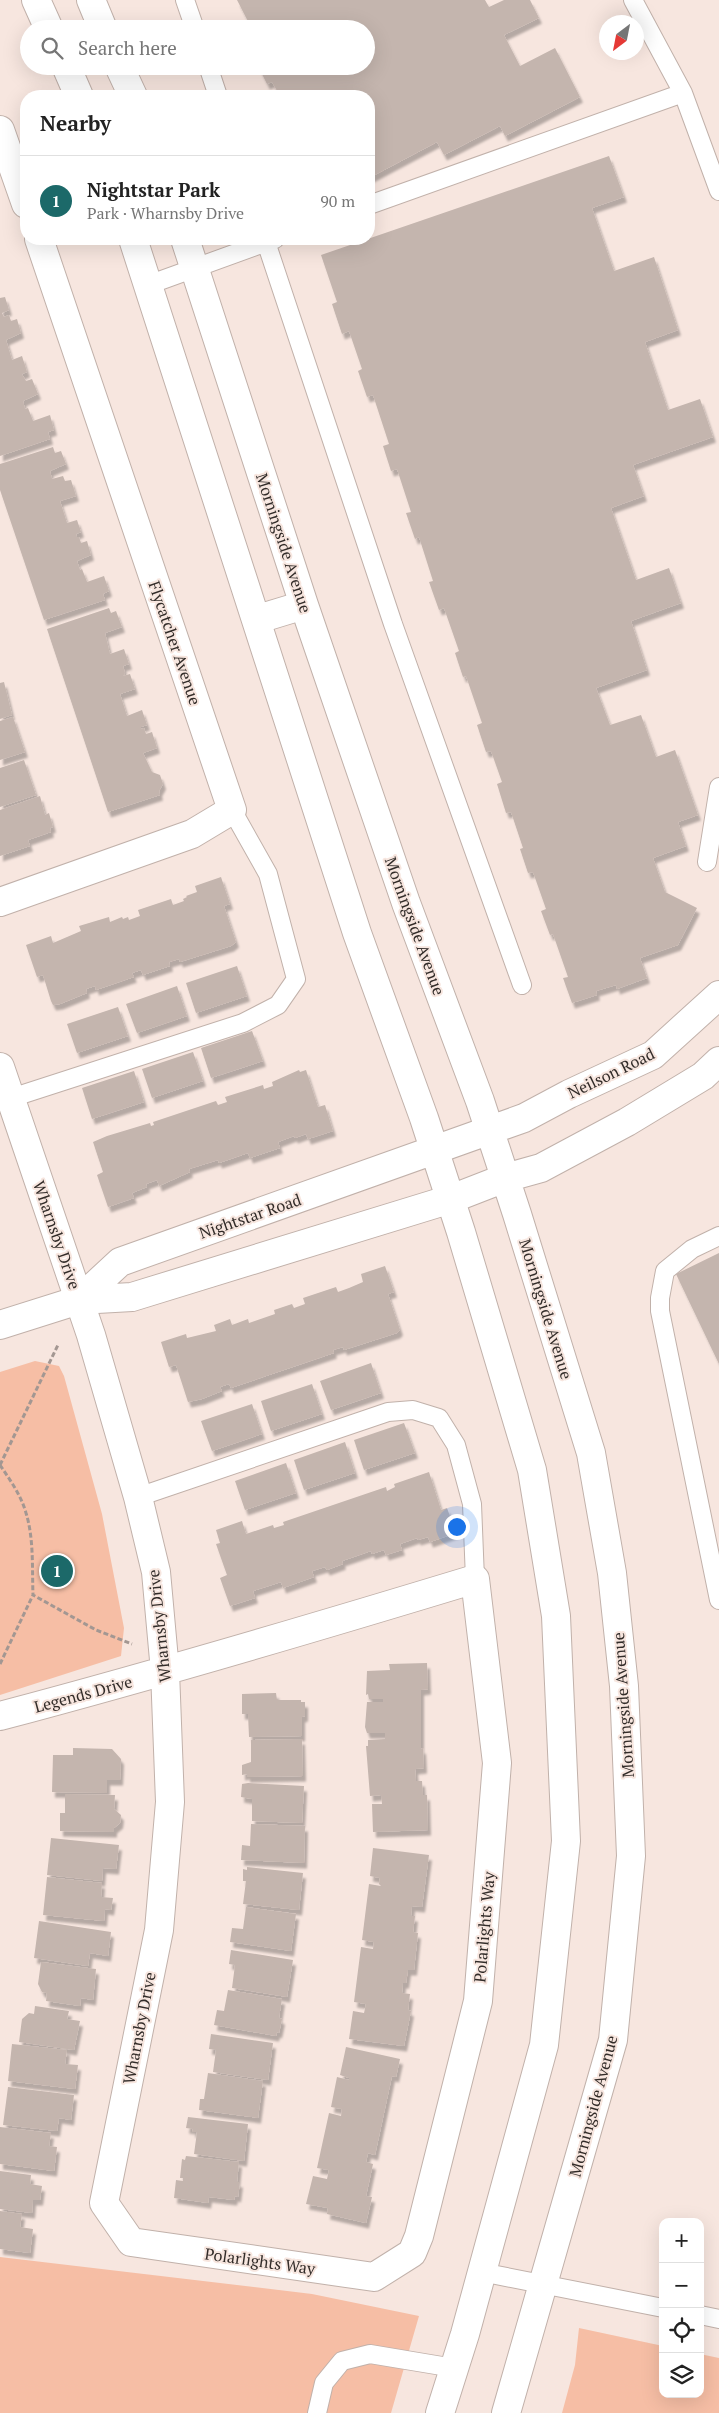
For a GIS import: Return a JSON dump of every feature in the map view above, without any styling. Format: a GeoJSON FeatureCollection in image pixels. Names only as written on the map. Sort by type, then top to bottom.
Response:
{"type":"FeatureCollection","features":[{"type":"Feature","properties":{"kind":"street"},"geometry":{"type":"LineString","coordinates":[[36,0],[45,20]]}},
{"type":"Feature","properties":{"kind":"street"},"geometry":{"type":"LineString","coordinates":[[91,0],[99,20]]}},
{"type":"Feature","properties":{"kind":"street"},"geometry":{"type":"LineString","coordinates":[[70,75],[76,90]]}},
{"type":"Feature","properties":{"kind":"street"},"geometry":{"type":"LineString","coordinates":[[124,75],[130,90]]}},
{"type":"Feature","properties":{"kind":"street"},"geometry":{"type":"LineString","coordinates":[[0,130],[20,187]]}},
{"type":"Feature","properties":{"kind":"street","name":"Flycatcher Avenue"},"geometry":{"type":"LineString","coordinates":[[41,245],[232,810]]}},
{"type":"Feature","properties":{"kind":"street"},"geometry":{"type":"LineString","coordinates":[[135,245],[258,619],[357,933],[424,1118],[433,1151],[451,1199],[532,1470],[556,1616],[566,1841],[544,2045],[440,2413]]}},
{"type":"Feature","properties":{"kind":"street","name":"Morningside Avenue"},"geometry":{"type":"LineString","coordinates":[[187,245],[304,605],[406,903],[480,1101],[505,1178],[591,1454],[612,1573],[624,1686],[631,1856],[613,2040],[506,2413]]}},
{"type":"Feature","properties":{"kind":"street"},"geometry":{"type":"LineString","coordinates":[[258,619],[304,605]]}},
{"type":"Feature","properties":{"kind":"street"},"geometry":{"type":"LineString","coordinates":[[0,902],[192,834],[232,810]]}},
{"type":"Feature","properties":{"kind":"street","name":"Neilson Road"},"geometry":{"type":"LineString","coordinates":[[433,1151],[524,1118],[569,1094],[653,1055],[719,995]]}},
{"type":"Feature","properties":{"kind":"street"},"geometry":{"type":"LineString","coordinates":[[505,1178],[541,1168],[582,1147],[703,1076],[719,1062]]}},
{"type":"Feature","properties":{"kind":"street","name":"Wharnsby Drive"},"geometry":{"type":"LineString","coordinates":[[0,1067],[91,1335],[138,1497],[156,1572],[165,1671],[170,1802],[159,1930],[104,2203]]}},
{"type":"Feature","properties":{"kind":"street","name":"Nightstar Road"},"geometry":{"type":"LineString","coordinates":[[79,1300],[120,1262],[433,1151]]}},
{"type":"Feature","properties":{"kind":"street","name":"Nightstar Road"},"geometry":{"type":"LineString","coordinates":[[0,1325],[79,1300],[132,1296],[451,1199],[505,1178]]}},
{"type":"Feature","properties":{"kind":"street"},"geometry":{"type":"LineString","coordinates":[[165,1671],[475,1579]]}},
{"type":"Feature","properties":{"kind":"street","name":"Polarlights Way"},"geometry":{"type":"LineString","coordinates":[[104,2203],[131,2242],[374,2277],[412,2253],[419,2236],[478,2001],[497,1763],[475,1579]]}},
{"type":"Feature","properties":{"kind":"street","name":"Legends Drive"},"geometry":{"type":"LineString","coordinates":[[0,1716],[165,1671]]}},
{"type":"Feature","properties":{"kind":"lane"},"geometry":{"type":"LineString","coordinates":[[186,0],[192,20]]}},
{"type":"Feature","properties":{"kind":"lane"},"geometry":{"type":"LineString","coordinates":[[633,0],[682,92],[719,191]]}},
{"type":"Feature","properties":{"kind":"lane"},"geometry":{"type":"LineString","coordinates":[[211,75],[216,90]]}},
{"type":"Feature","properties":{"kind":"lane"},"geometry":{"type":"LineString","coordinates":[[375,203],[682,92]]}},
{"type":"Feature","properties":{"kind":"lane"},"geometry":{"type":"LineString","coordinates":[[148,285],[196,269],[256,245]]}},
{"type":"Feature","properties":{"kind":"lane"},"geometry":{"type":"LineString","coordinates":[[271,245],[393,624],[522,985]]}},
{"type":"Feature","properties":{"kind":"lane"},"geometry":{"type":"LineString","coordinates":[[707,862],[719,787]]}},
{"type":"Feature","properties":{"kind":"lane"},"geometry":{"type":"LineString","coordinates":[[11,1098],[243,1023],[278,1005],[296,979],[268,874],[232,810]]}},
{"type":"Feature","properties":{"kind":"lane"},"geometry":{"type":"LineString","coordinates":[[719,1236],[692,1249],[665,1270],[660,1298],[662,1321],[719,1600]]}},
{"type":"Feature","properties":{"kind":"lane"},"geometry":{"type":"LineString","coordinates":[[138,1497],[388,1412],[414,1410],[439,1418],[456,1445],[472,1504],[475,1579]]}},
{"type":"Feature","properties":{"kind":"lane"},"geometry":{"type":"LineString","coordinates":[[481,2272],[543,2286],[659,2307]]}},
{"type":"Feature","properties":{"kind":"lane"},"geometry":{"type":"LineString","coordinates":[[704,2316],[719,2319]]}},
{"type":"Feature","properties":{"kind":"lane"},"geometry":{"type":"LineString","coordinates":[[317,2413],[324,2383],[342,2361],[370,2354],[454,2368]]}},
{"type":"Feature","properties":{"kind":"path"},"geometry":{"type":"LineString","coordinates":[[0,1664],[33,1594],[31,1538],[27,1518],[19,1496],[0,1465],[58,1345]]}},
{"type":"Feature","properties":{"kind":"path"},"geometry":{"type":"LineString","coordinates":[[33,1594],[96,1630],[132,1644]]}},
{"type":"Feature","properties":{"kind":"shaded area"},"geometry":{"type":"Polygon","coordinates":[[[35,1361],[59,1366],[64,1376],[102,1514],[124,1628],[121,1656],[0,1695],[0,1372],[35,1361]]]}},
{"type":"Feature","properties":{"kind":"shaded area"},"geometry":{"type":"Polygon","coordinates":[[[0,2257],[312,2294],[419,2316],[391,2413],[0,2413],[0,2257]]]}},
{"type":"Feature","properties":{"kind":"shaded area"},"geometry":{"type":"Polygon","coordinates":[[[579,2328],[659,2345],[659,2398],[704,2398],[704,2355],[719,2358],[719,2413],[562,2413],[575,2365],[579,2328]]]}},
{"type":"Feature","properties":{"kind":"building"},"geometry":{"type":"Polygon","coordinates":[[[237,0],[485,0],[489,7],[504,0],[530,0],[539,18],[504,35],[520,66],[555,48],[580,97],[505,136],[500,126],[444,155],[437,142],[375,175],[375,90],[277,90],[272,82],[267,84],[262,75],[375,75],[375,20],[247,20],[237,0]]]}},
{"type":"Feature","properties":{"kind":"building"},"geometry":{"type":"Polygon","coordinates":[[[609,156],[624,197],[592,208],[614,271],[654,257],[678,330],[645,342],[668,410],[700,399],[713,437],[633,465],[644,496],[611,508],[636,580],[669,568],[681,603],[631,621],[647,670],[596,688],[610,725],[641,715],[656,757],[675,750],[698,815],[678,822],[686,846],[653,858],[665,892],[697,908],[678,945],[640,958],[647,978],[617,989],[616,985],[596,991],[597,995],[572,1003],[563,978],[568,977],[553,934],[550,935],[541,911],[546,909],[533,872],[528,873],[520,849],[523,848],[511,812],[506,813],[497,784],[502,782],[491,751],[486,752],[477,725],[482,723],[466,676],[463,677],[455,653],[459,651],[444,608],[439,610],[429,582],[433,581],[419,537],[415,539],[406,513],[411,512],[397,469],[391,471],[383,446],[389,444],[373,395],[367,397],[358,371],[362,369],[349,331],[342,334],[332,304],[337,302],[321,255],[350,245],[375,245],[375,236],[609,156]]]}},
{"type":"Feature","properties":{"kind":"building"},"geometry":{"type":"Polygon","coordinates":[[[5,297],[9,310],[2,313],[4,317],[9,315],[11,321],[17,319],[21,333],[6,340],[12,360],[22,356],[27,372],[22,374],[26,381],[32,379],[38,394],[23,401],[25,409],[28,408],[33,421],[50,415],[54,430],[48,432],[50,439],[0,456],[0,298],[5,297]]]}},
{"type":"Feature","properties":{"kind":"building"},"geometry":{"type":"Polygon","coordinates":[[[53,447],[55,453],[61,451],[66,464],[50,471],[52,479],[63,476],[65,481],[71,480],[76,496],[60,501],[67,523],[77,520],[81,532],[76,534],[77,537],[79,537],[81,543],[87,541],[91,555],[77,561],[80,570],[82,569],[87,582],[104,576],[109,591],[103,594],[105,600],[44,620],[0,490],[0,464],[53,447]]]}},
{"type":"Feature","properties":{"kind":"building"},"geometry":{"type":"Polygon","coordinates":[[[109,608],[111,613],[116,611],[122,627],[105,633],[110,654],[124,649],[129,664],[123,666],[125,673],[123,676],[130,674],[135,689],[120,694],[127,716],[142,710],[147,725],[141,727],[141,729],[144,728],[146,734],[152,732],[157,748],[143,753],[152,772],[160,775],[163,784],[159,791],[160,795],[108,812],[47,629],[109,608]]]}},
{"type":"Feature","properties":{"kind":"building"},"geometry":{"type":"Polygon","coordinates":[[[4,682],[12,715],[0,719],[0,683],[4,682]]]}},
{"type":"Feature","properties":{"kind":"building"},"geometry":{"type":"Polygon","coordinates":[[[13,717],[25,752],[0,760],[0,721],[13,717]]]}},
{"type":"Feature","properties":{"kind":"building"},"geometry":{"type":"Polygon","coordinates":[[[24,760],[36,795],[0,807],[0,768],[24,760]]]}},
{"type":"Feature","properties":{"kind":"building"},"geometry":{"type":"Polygon","coordinates":[[[40,796],[45,815],[49,813],[53,827],[50,828],[51,832],[28,840],[30,846],[0,856],[0,810],[40,796]]]}},
{"type":"Feature","properties":{"kind":"building"},"geometry":{"type":"Polygon","coordinates":[[[221,877],[230,904],[224,906],[236,942],[231,946],[180,962],[179,959],[169,962],[170,966],[143,975],[141,970],[132,973],[134,977],[96,990],[95,986],[86,989],[87,993],[53,1005],[43,975],[37,977],[26,945],[51,936],[53,943],[81,931],[79,926],[109,917],[110,922],[122,917],[123,919],[128,917],[129,920],[140,916],[138,910],[171,899],[173,905],[184,901],[183,899],[186,896],[197,892],[195,886],[221,877]]]}},
{"type":"Feature","properties":{"kind":"building"},"geometry":{"type":"Polygon","coordinates":[[[237,966],[247,996],[196,1013],[186,983],[237,966]]]}},
{"type":"Feature","properties":{"kind":"building"},"geometry":{"type":"Polygon","coordinates":[[[177,986],[187,1016],[137,1033],[126,1004],[177,986]]]}},
{"type":"Feature","properties":{"kind":"building"},"geometry":{"type":"Polygon","coordinates":[[[118,1007],[128,1036],[77,1053],[67,1024],[118,1007]]]}},
{"type":"Feature","properties":{"kind":"building"},"geometry":{"type":"Polygon","coordinates":[[[252,1031],[263,1061],[211,1078],[201,1048],[252,1031]]]}},
{"type":"Feature","properties":{"kind":"building"},"geometry":{"type":"Polygon","coordinates":[[[193,1052],[203,1081],[152,1098],[142,1069],[193,1052]]]}},
{"type":"Feature","properties":{"kind":"building"},"geometry":{"type":"Polygon","coordinates":[[[299,1070],[300,1072],[306,1070],[318,1107],[325,1105],[333,1131],[308,1139],[306,1134],[295,1138],[294,1136],[278,1142],[280,1148],[250,1158],[248,1153],[219,1163],[218,1160],[189,1169],[190,1172],[159,1186],[157,1180],[146,1184],[147,1187],[132,1193],[134,1198],[108,1207],[97,1175],[103,1172],[93,1142],[150,1123],[151,1126],[154,1125],[153,1122],[216,1101],[218,1105],[227,1102],[225,1097],[263,1085],[264,1089],[273,1086],[272,1082],[299,1070]]]}},
{"type":"Feature","properties":{"kind":"building"},"geometry":{"type":"Polygon","coordinates":[[[134,1071],[144,1102],[92,1119],[82,1088],[134,1071]]]}},
{"type":"Feature","properties":{"kind":"building"},"geometry":{"type":"Polygon","coordinates":[[[719,1253],[719,1364],[676,1274],[719,1253]]]}},
{"type":"Feature","properties":{"kind":"building"},"geometry":{"type":"Polygon","coordinates":[[[385,1266],[394,1292],[388,1294],[400,1330],[397,1333],[344,1350],[343,1347],[333,1350],[334,1353],[231,1388],[229,1384],[220,1387],[222,1391],[188,1402],[176,1365],[169,1367],[161,1342],[186,1334],[187,1338],[216,1331],[214,1325],[230,1319],[232,1325],[248,1319],[249,1323],[275,1314],[274,1310],[292,1304],[294,1308],[305,1304],[303,1298],[336,1287],[338,1292],[363,1282],[361,1274],[385,1266]]]}},
{"type":"Feature","properties":{"kind":"building"},"geometry":{"type":"Polygon","coordinates":[[[371,1363],[381,1393],[331,1410],[320,1381],[371,1363]]]}},
{"type":"Feature","properties":{"kind":"building"},"geometry":{"type":"Polygon","coordinates":[[[312,1384],[322,1414],[271,1431],[261,1401],[312,1384]]]}},
{"type":"Feature","properties":{"kind":"building"},"geometry":{"type":"Polygon","coordinates":[[[252,1404],[262,1434],[212,1451],[201,1421],[252,1404]]]}},
{"type":"Feature","properties":{"kind":"building"},"geometry":{"type":"Polygon","coordinates":[[[404,1423],[415,1453],[364,1470],[354,1440],[404,1423]]]}},
{"type":"Feature","properties":{"kind":"building"},"geometry":{"type":"Polygon","coordinates":[[[345,1442],[355,1473],[304,1490],[294,1460],[345,1442]]]}},
{"type":"Feature","properties":{"kind":"building"},"geometry":{"type":"Polygon","coordinates":[[[286,1463],[296,1493],[245,1510],[235,1481],[286,1463]]]}},
{"type":"Feature","properties":{"kind":"building"},"geometry":{"type":"Polygon","coordinates":[[[429,1472],[441,1510],[447,1508],[456,1533],[430,1542],[428,1537],[418,1540],[417,1538],[400,1544],[402,1550],[386,1555],[384,1550],[372,1554],[371,1551],[342,1561],[343,1564],[327,1570],[325,1567],[312,1571],[314,1577],[283,1588],[281,1582],[253,1591],[255,1598],[230,1606],[220,1578],[227,1575],[216,1544],[220,1543],[216,1530],[242,1521],[246,1534],[273,1525],[274,1528],[284,1525],[283,1522],[386,1487],[387,1491],[395,1487],[394,1484],[429,1472]]]}},
{"type":"Feature","properties":{"kind":"building"},"geometry":{"type":"Polygon","coordinates":[[[427,1663],[428,1689],[421,1690],[421,1749],[423,1748],[424,1768],[415,1769],[416,1781],[422,1781],[423,1795],[427,1795],[428,1830],[373,1832],[372,1804],[382,1804],[381,1795],[370,1796],[366,1746],[368,1746],[368,1740],[385,1739],[385,1733],[367,1733],[365,1727],[367,1702],[383,1702],[383,1699],[369,1699],[368,1694],[366,1695],[367,1671],[390,1670],[389,1664],[427,1663]]]}},
{"type":"Feature","properties":{"kind":"building"},"geometry":{"type":"Polygon","coordinates":[[[276,1693],[277,1700],[301,1700],[301,1702],[305,1702],[305,1716],[302,1717],[302,1736],[249,1737],[248,1714],[242,1714],[242,1694],[276,1693]]]}},
{"type":"Feature","properties":{"kind":"building"},"geometry":{"type":"Polygon","coordinates":[[[302,1739],[303,1776],[247,1777],[247,1774],[242,1775],[242,1765],[251,1762],[251,1740],[302,1739]]]}},
{"type":"Feature","properties":{"kind":"building"},"geometry":{"type":"Polygon","coordinates":[[[73,1748],[112,1749],[121,1759],[120,1780],[107,1780],[107,1793],[52,1792],[53,1755],[73,1755],[73,1748]]]}},
{"type":"Feature","properties":{"kind":"building"},"geometry":{"type":"Polygon","coordinates":[[[242,1784],[304,1786],[302,1823],[252,1821],[252,1799],[241,1797],[242,1784]]]}},
{"type":"Feature","properties":{"kind":"building"},"geometry":{"type":"Polygon","coordinates":[[[65,1794],[115,1795],[114,1809],[121,1815],[120,1823],[114,1828],[114,1832],[60,1831],[60,1813],[65,1813],[65,1794]]]}},
{"type":"Feature","properties":{"kind":"building"},"geometry":{"type":"Polygon","coordinates":[[[251,1824],[305,1826],[304,1863],[241,1860],[242,1845],[250,1846],[251,1824]]]}},
{"type":"Feature","properties":{"kind":"building"},"geometry":{"type":"Polygon","coordinates":[[[51,1838],[119,1845],[116,1869],[103,1868],[102,1881],[47,1875],[51,1838]]]}},
{"type":"Feature","properties":{"kind":"building"},"geometry":{"type":"Polygon","coordinates":[[[373,1848],[429,1855],[422,1907],[412,1906],[411,1916],[415,1916],[413,1932],[418,1933],[414,1970],[408,1970],[406,1983],[403,1983],[402,1993],[410,1994],[408,2010],[411,2011],[404,2046],[349,2039],[353,2011],[364,2013],[366,2004],[354,2002],[361,1947],[373,1949],[374,1942],[362,1940],[369,1884],[381,1886],[379,1884],[380,1878],[370,1876],[373,1848]]]}},
{"type":"Feature","properties":{"kind":"building"},"geometry":{"type":"Polygon","coordinates":[[[247,1867],[303,1873],[299,1910],[243,1904],[246,1881],[243,1881],[243,1869],[247,1870],[247,1867]]]}},
{"type":"Feature","properties":{"kind":"building"},"geometry":{"type":"Polygon","coordinates":[[[47,1877],[102,1883],[101,1897],[113,1898],[111,1910],[105,1909],[104,1921],[43,1915],[47,1877]]]}},
{"type":"Feature","properties":{"kind":"building"},"geometry":{"type":"Polygon","coordinates":[[[246,1907],[296,1914],[291,1951],[230,1942],[232,1928],[243,1929],[246,1907]]]}},
{"type":"Feature","properties":{"kind":"building"},"geometry":{"type":"Polygon","coordinates":[[[39,1921],[111,1932],[108,1956],[90,1953],[88,1966],[34,1958],[39,1921]]]}},
{"type":"Feature","properties":{"kind":"building"},"geometry":{"type":"Polygon","coordinates":[[[231,1950],[293,1960],[287,1997],[232,1988],[235,1965],[229,1964],[231,1950]]]}},
{"type":"Feature","properties":{"kind":"building"},"geometry":{"type":"Polygon","coordinates":[[[41,1962],[96,1969],[93,2000],[81,1998],[80,2006],[46,2001],[47,1993],[42,1992],[38,1984],[41,1962]]]}},
{"type":"Feature","properties":{"kind":"building"},"geometry":{"type":"Polygon","coordinates":[[[228,1990],[282,1999],[279,2018],[282,2019],[279,2033],[277,2032],[276,2036],[214,2025],[217,2010],[224,2011],[228,1990]]]}},
{"type":"Feature","properties":{"kind":"building"},"geometry":{"type":"Polygon","coordinates":[[[35,2006],[69,2011],[67,2019],[80,2021],[74,2050],[19,2042],[22,2019],[29,2013],[34,2014],[35,2006]]]}},
{"type":"Feature","properties":{"kind":"building"},"geometry":{"type":"Polygon","coordinates":[[[211,2034],[273,2043],[268,2080],[213,2072],[216,2050],[209,2049],[211,2034]]]}},
{"type":"Feature","properties":{"kind":"building"},"geometry":{"type":"Polygon","coordinates":[[[12,2044],[67,2050],[65,2064],[78,2065],[75,2089],[8,2081],[12,2044]]]}},
{"type":"Feature","properties":{"kind":"building"},"geometry":{"type":"Polygon","coordinates":[[[346,2047],[400,2059],[396,2077],[392,2076],[375,2155],[368,2153],[366,2162],[373,2164],[366,2196],[372,2197],[366,2223],[327,2214],[328,2208],[306,2204],[313,2176],[327,2179],[329,2170],[317,2168],[329,2113],[341,2116],[342,2109],[331,2107],[337,2077],[349,2080],[349,2078],[340,2075],[346,2047]]]}},
{"type":"Feature","properties":{"kind":"building"},"geometry":{"type":"Polygon","coordinates":[[[208,2073],[263,2081],[258,2118],[199,2110],[200,2099],[204,2099],[208,2073]]]}},
{"type":"Feature","properties":{"kind":"building"},"geometry":{"type":"Polygon","coordinates":[[[8,2087],[74,2095],[71,2120],[59,2118],[57,2131],[3,2125],[8,2087]]]}},
{"type":"Feature","properties":{"kind":"building"},"geometry":{"type":"Polygon","coordinates":[[[188,2117],[248,2124],[244,2161],[194,2154],[197,2132],[192,2132],[193,2129],[186,2128],[188,2117]]]}},
{"type":"Feature","properties":{"kind":"building"},"geometry":{"type":"Polygon","coordinates":[[[0,2127],[51,2133],[49,2146],[57,2147],[54,2171],[0,2164],[0,2127]]]}},
{"type":"Feature","properties":{"kind":"building"},"geometry":{"type":"Polygon","coordinates":[[[186,2156],[239,2162],[237,2182],[240,2182],[238,2197],[235,2196],[234,2200],[209,2197],[208,2203],[174,2198],[176,2180],[183,2181],[183,2178],[180,2178],[182,2159],[185,2160],[186,2156]]]}},
{"type":"Feature","properties":{"kind":"building"},"geometry":{"type":"Polygon","coordinates":[[[0,2171],[31,2175],[30,2184],[42,2186],[40,2200],[33,2200],[32,2213],[0,2209],[0,2171]]]}},
{"type":"Feature","properties":{"kind":"building"},"geometry":{"type":"Polygon","coordinates":[[[0,2211],[22,2214],[20,2227],[33,2229],[30,2253],[0,2249],[0,2211]]]}},
{"type":"Feature","properties":{"kind":"place","name":"Nightstar Park"},"geometry":{"type":"Point","coordinates":[57,1571]}}]}
